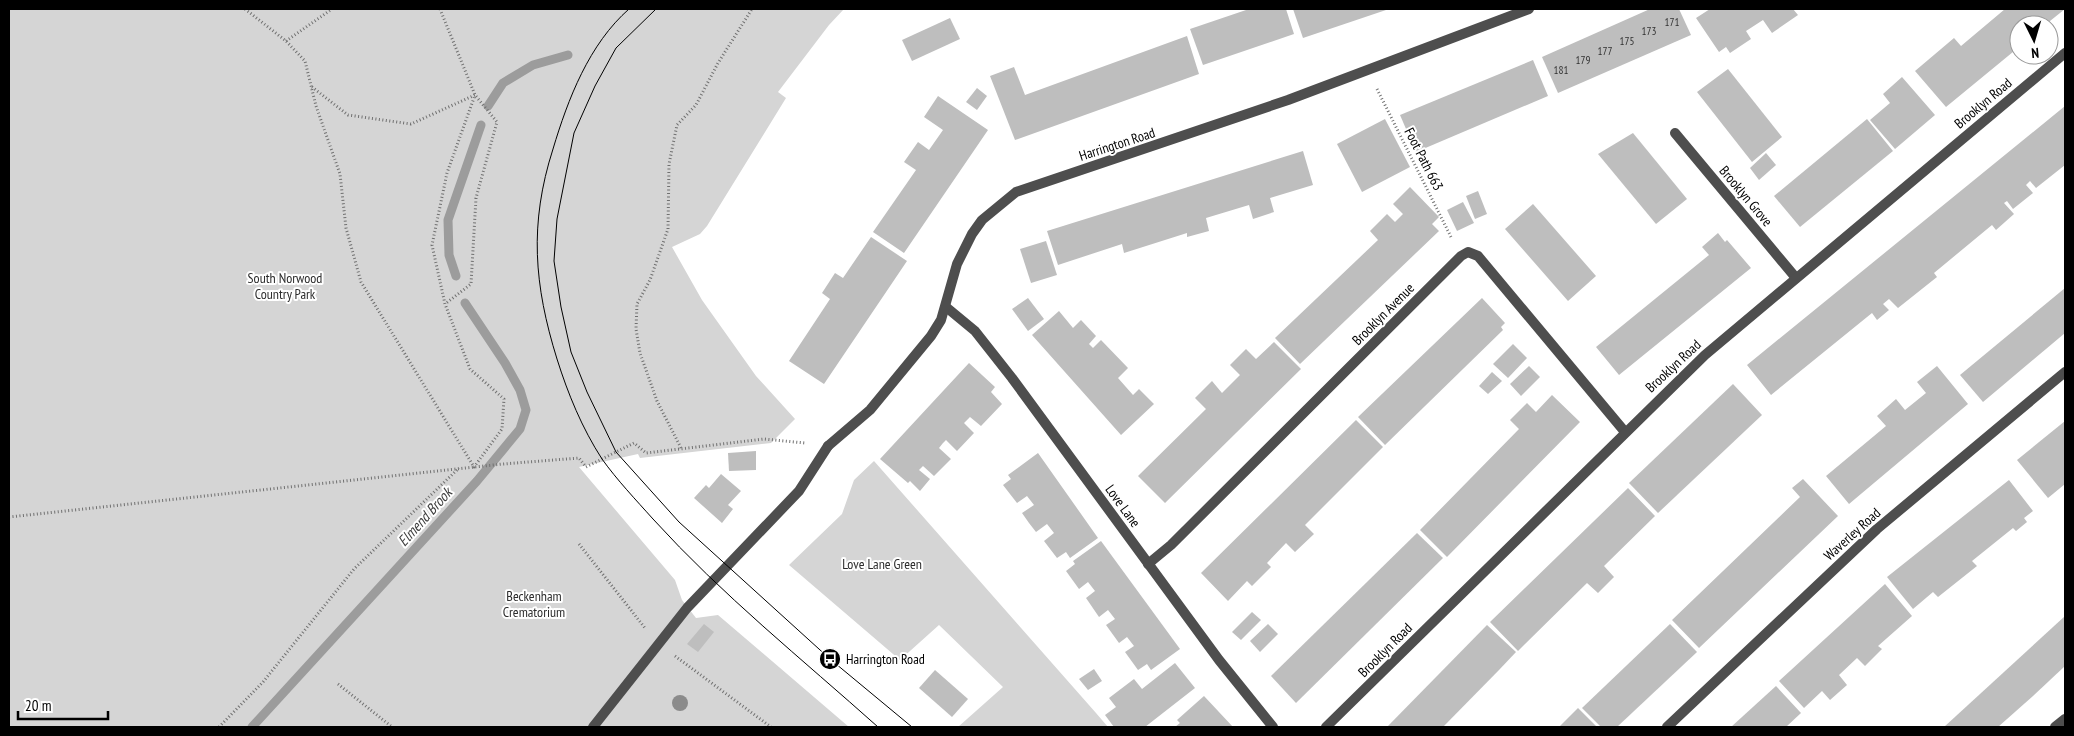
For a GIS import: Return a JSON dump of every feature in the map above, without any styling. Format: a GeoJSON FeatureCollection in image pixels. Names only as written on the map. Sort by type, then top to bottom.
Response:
{"type":"FeatureCollection","features":[{"type":"Feature","properties":{"kind":"street","name":"Harrington Road"},"geometry":{"type":"LineString","coordinates":[[592,727],[687,608],[799,491],[828,446],[854,425],[890,388],[931,336],[941,320],[957,264],[972,234],[989,215],[1016,192],[1194,133],[1368,71],[1529,9]]}},
{"type":"Feature","properties":{"kind":"street","name":"Brooklyn Road"},"geometry":{"type":"LineString","coordinates":[[1326,727],[1704,355],[2065,53]]}},
{"type":"Feature","properties":{"kind":"street","name":"Brooklyn Grove"},"geometry":{"type":"LineString","coordinates":[[1675,133],[1796,278]]}},
{"type":"Feature","properties":{"kind":"street"},"geometry":{"type":"LineString","coordinates":[[1461,256],[1468,252],[1478,256],[1625,432]]}},
{"type":"Feature","properties":{"kind":"street","name":"Brooklyn Avenue"},"geometry":{"type":"LineString","coordinates":[[1148,564],[1171,545],[1461,256]]}},
{"type":"Feature","properties":{"kind":"street","name":"Love Lane"},"geometry":{"type":"LineString","coordinates":[[946,307],[975,332],[987,346],[1062,445],[1218,660],[1273,727]]}},
{"type":"Feature","properties":{"kind":"street","name":"Waverley Road"},"geometry":{"type":"LineString","coordinates":[[1667,727],[1877,529],[2065,372]]}},
{"type":"Feature","properties":{"kind":"street"},"geometry":{"type":"LineString","coordinates":[[2056,727],[2065,719]]}},
{"type":"Feature","properties":{"kind":"path"},"geometry":{"type":"LineString","coordinates":[[245,9],[286,41],[305,60],[316,106],[340,174],[346,228],[361,282],[474,467]]}},
{"type":"Feature","properties":{"kind":"path"},"geometry":{"type":"LineString","coordinates":[[286,41],[332,9]]}},
{"type":"Feature","properties":{"kind":"path"},"geometry":{"type":"LineString","coordinates":[[440,9],[475,95],[496,122],[476,198],[471,284],[445,304]]}},
{"type":"Feature","properties":{"kind":"path"},"geometry":{"type":"LineString","coordinates":[[681,448],[657,401],[640,353],[636,329],[637,304],[650,280],[668,229],[669,164],[677,125],[696,105],[718,63],[752,9]]}},
{"type":"Feature","properties":{"kind":"path","name":"Foot Path 663"},"geometry":{"type":"LineString","coordinates":[[1368,71],[1461,256]]}},
{"type":"Feature","properties":{"kind":"path"},"geometry":{"type":"LineString","coordinates":[[312,87],[348,115],[412,124],[475,95]]}},
{"type":"Feature","properties":{"kind":"path"},"geometry":{"type":"LineString","coordinates":[[474,467],[502,429],[504,399],[470,369],[445,304],[432,244],[447,173],[475,95]]}},
{"type":"Feature","properties":{"kind":"path"},"geometry":{"type":"LineString","coordinates":[[9,517],[503,464],[579,458],[586,467],[634,443],[646,452],[764,439],[828,446]]}},
{"type":"Feature","properties":{"kind":"path"},"geometry":{"type":"LineString","coordinates":[[219,727],[263,682],[354,569],[459,468]]}},
{"type":"Feature","properties":{"kind":"path"},"geometry":{"type":"LineString","coordinates":[[338,684],[392,727]]}},
{"type":"Feature","properties":{"kind":"green space","name":"South Norwood Country Park"},"geometry":{"type":"Polygon","coordinates":[[[9,9],[844,9],[829,25],[778,92],[786,98],[707,226],[700,234],[672,247],[702,300],[756,376],[795,419],[771,443],[640,458],[638,454],[579,467],[675,580],[682,600],[696,618],[718,615],[849,727],[9,727],[9,9]]]}},
{"type":"Feature","properties":{"kind":"green space","name":"Love Lane Green"},"geometry":{"type":"Polygon","coordinates":[[[874,461],[1108,727],[958,727],[1003,687],[939,625],[900,660],[789,565],[842,514],[854,480],[874,461]]]}},
{"type":"Feature","properties":{"kind":"building"},"geometry":{"type":"Polygon","coordinates":[[[1249,9],[1286,9],[1294,34],[1203,65],[1190,29],[1249,9]]]}},
{"type":"Feature","properties":{"kind":"building"},"geometry":{"type":"Polygon","coordinates":[[[1293,9],[1389,9],[1303,38],[1293,9]]]}},
{"type":"Feature","properties":{"kind":"building"},"geometry":{"type":"Polygon","coordinates":[[[1650,9],[1679,9],[1691,35],[1558,93],[1542,57],[1650,9]]]}},
{"type":"Feature","properties":{"kind":"building"},"geometry":{"type":"Polygon","coordinates":[[[1710,9],[1793,9],[1798,15],[1772,33],[1763,20],[1746,31],[1751,39],[1730,53],[1726,47],[1719,52],[1696,18],[1710,9]]]}},
{"type":"Feature","properties":{"kind":"building"},"geometry":{"type":"Polygon","coordinates":[[[2005,9],[2065,9],[2058,15],[2009,15],[2009,55],[1946,107],[1915,71],[1954,38],[1961,46],[2005,9]]]}},
{"type":"Feature","properties":{"kind":"building"},"geometry":{"type":"Polygon","coordinates":[[[950,18],[960,39],[912,61],[902,40],[950,18]]]}},
{"type":"Feature","properties":{"kind":"building"},"geometry":{"type":"Polygon","coordinates":[[[1187,36],[1199,74],[1015,140],[990,76],[1014,67],[1025,95],[1187,36]]]}},
{"type":"Feature","properties":{"kind":"building"},"geometry":{"type":"Polygon","coordinates":[[[1533,60],[1548,96],[1416,152],[1400,115],[1533,60]]]}},
{"type":"Feature","properties":{"kind":"building"},"geometry":{"type":"Polygon","coordinates":[[[1728,69],[1782,137],[1752,162],[1697,92],[1728,69]]]}},
{"type":"Feature","properties":{"kind":"building"},"geometry":{"type":"Polygon","coordinates":[[[1902,77],[1935,115],[1895,149],[1870,120],[1890,103],[1883,94],[1902,77]]]}},
{"type":"Feature","properties":{"kind":"building"},"geometry":{"type":"Polygon","coordinates":[[[977,88],[987,96],[977,110],[966,102],[977,88]]]}},
{"type":"Feature","properties":{"kind":"building"},"geometry":{"type":"Polygon","coordinates":[[[938,96],[988,130],[904,253],[873,232],[916,170],[904,162],[918,142],[929,150],[943,130],[924,117],[938,96]]]}},
{"type":"Feature","properties":{"kind":"building"},"geometry":{"type":"Polygon","coordinates":[[[2065,106],[2065,165],[2036,188],[2030,181],[2026,185],[2033,193],[2013,209],[2007,201],[2004,203],[2014,214],[1996,230],[1992,225],[1934,273],[1937,277],[1898,308],[1889,299],[1883,304],[1889,310],[1877,320],[1872,313],[1771,395],[1747,365],[2065,106]]]}},
{"type":"Feature","properties":{"kind":"building"},"geometry":{"type":"Polygon","coordinates":[[[1385,119],[1410,167],[1362,192],[1337,144],[1385,119]]]}},
{"type":"Feature","properties":{"kind":"building"},"geometry":{"type":"Polygon","coordinates":[[[1867,119],[1893,151],[1800,227],[1774,196],[1867,119]]]}},
{"type":"Feature","properties":{"kind":"building"},"geometry":{"type":"Polygon","coordinates":[[[1633,133],[1687,199],[1656,224],[1598,154],[1633,133]]]}},
{"type":"Feature","properties":{"kind":"building"},"geometry":{"type":"Polygon","coordinates":[[[1303,151],[1313,185],[1270,198],[1274,212],[1253,219],[1249,205],[1206,218],[1209,231],[1187,237],[1187,233],[1124,253],[1122,244],[1058,265],[1047,231],[1303,151]]]}},
{"type":"Feature","properties":{"kind":"building"},"geometry":{"type":"Polygon","coordinates":[[[1766,153],[1776,165],[1759,180],[1750,168],[1766,153]]]}},
{"type":"Feature","properties":{"kind":"building"},"geometry":{"type":"Polygon","coordinates":[[[1410,187],[1439,217],[1432,224],[1439,231],[1300,364],[1275,338],[1378,240],[1370,231],[1387,214],[1395,222],[1403,214],[1393,204],[1410,187]]]}},
{"type":"Feature","properties":{"kind":"building"},"geometry":{"type":"Polygon","coordinates":[[[1478,191],[1487,214],[1475,219],[1466,196],[1478,191]]]}},
{"type":"Feature","properties":{"kind":"building"},"geometry":{"type":"Polygon","coordinates":[[[1463,202],[1474,223],[1457,231],[1447,210],[1463,202]]]}},
{"type":"Feature","properties":{"kind":"building"},"geometry":{"type":"Polygon","coordinates":[[[1533,204],[1596,276],[1568,301],[1505,229],[1533,204]]]}},
{"type":"Feature","properties":{"kind":"building"},"geometry":{"type":"Polygon","coordinates":[[[1718,233],[1725,242],[1727,240],[1751,268],[1619,375],[1596,347],[1709,255],[1702,247],[1718,233]]]}},
{"type":"Feature","properties":{"kind":"building"},"geometry":{"type":"Polygon","coordinates":[[[871,237],[907,261],[824,384],[789,361],[830,299],[822,293],[835,273],[843,278],[871,237]]]}},
{"type":"Feature","properties":{"kind":"building"},"geometry":{"type":"Polygon","coordinates":[[[1046,241],[1057,275],[1031,283],[1020,249],[1046,241]]]}},
{"type":"Feature","properties":{"kind":"building"},"geometry":{"type":"Polygon","coordinates":[[[2065,288],[2065,333],[1983,402],[1960,375],[2065,288]]]}},
{"type":"Feature","properties":{"kind":"building"},"geometry":{"type":"Polygon","coordinates":[[[1028,298],[1044,319],[1028,331],[1012,309],[1028,298]]]}},
{"type":"Feature","properties":{"kind":"building"},"geometry":{"type":"Polygon","coordinates":[[[1482,298],[1505,323],[1501,327],[1503,330],[1385,445],[1358,417],[1482,298]]]}},
{"type":"Feature","properties":{"kind":"building"},"geometry":{"type":"Polygon","coordinates":[[[1059,311],[1073,328],[1081,320],[1096,336],[1089,344],[1093,348],[1101,340],[1128,368],[1118,378],[1133,395],[1139,389],[1154,404],[1121,435],[1032,335],[1059,311]]]}},
{"type":"Feature","properties":{"kind":"building"},"geometry":{"type":"Polygon","coordinates":[[[1274,342],[1301,369],[1165,503],[1138,476],[1206,409],[1195,398],[1212,381],[1222,393],[1240,375],[1230,365],[1246,349],[1256,359],[1274,342]]]}},
{"type":"Feature","properties":{"kind":"building"},"geometry":{"type":"Polygon","coordinates":[[[1513,344],[1527,358],[1508,378],[1493,364],[1513,344]]]}},
{"type":"Feature","properties":{"kind":"building"},"geometry":{"type":"Polygon","coordinates":[[[969,363],[995,387],[991,392],[1002,404],[981,426],[970,417],[964,423],[974,433],[957,451],[946,440],[943,443],[939,448],[951,459],[934,476],[923,466],[919,470],[930,479],[920,491],[910,481],[908,483],[880,459],[969,363]]]}},
{"type":"Feature","properties":{"kind":"building"},"geometry":{"type":"Polygon","coordinates":[[[1529,366],[1540,377],[1521,396],[1510,384],[1529,366]]]}},
{"type":"Feature","properties":{"kind":"building"},"geometry":{"type":"Polygon","coordinates":[[[1937,366],[1968,404],[1849,504],[1826,476],[1886,426],[1877,416],[1896,399],[1905,410],[1926,393],[1917,382],[1937,366]]]}},
{"type":"Feature","properties":{"kind":"building"},"geometry":{"type":"Polygon","coordinates":[[[1492,372],[1502,381],[1488,394],[1479,386],[1492,372]]]}},
{"type":"Feature","properties":{"kind":"building"},"geometry":{"type":"Polygon","coordinates":[[[1733,384],[1762,415],[1658,513],[1629,483],[1733,384]]]}},
{"type":"Feature","properties":{"kind":"building"},"geometry":{"type":"Polygon","coordinates":[[[1552,395],[1580,422],[1447,557],[1420,530],[1519,429],[1510,420],[1527,403],[1536,412],[1552,395]]]}},
{"type":"Feature","properties":{"kind":"building"},"geometry":{"type":"Polygon","coordinates":[[[1356,420],[1383,447],[1305,525],[1314,534],[1295,552],[1286,543],[1267,563],[1271,567],[1252,586],[1247,581],[1228,601],[1201,573],[1356,420]]]}},
{"type":"Feature","properties":{"kind":"building"},"geometry":{"type":"Polygon","coordinates":[[[2065,421],[2065,484],[2048,498],[2017,460],[2065,421]]]}},
{"type":"Feature","properties":{"kind":"building"},"geometry":{"type":"Polygon","coordinates":[[[756,451],[756,470],[729,471],[728,453],[756,451]]]}},
{"type":"Feature","properties":{"kind":"building"},"geometry":{"type":"Polygon","coordinates":[[[1038,453],[1098,538],[1070,558],[1066,552],[1057,558],[1044,541],[1054,533],[1047,524],[1036,532],[1022,513],[1034,505],[1027,496],[1017,503],[1003,485],[1011,479],[1008,475],[1038,453]]]}},
{"type":"Feature","properties":{"kind":"building"},"geometry":{"type":"Polygon","coordinates":[[[721,474],[741,491],[728,505],[733,509],[722,523],[694,498],[706,485],[709,488],[721,474]]]}},
{"type":"Feature","properties":{"kind":"building"},"geometry":{"type":"Polygon","coordinates":[[[1803,479],[1838,516],[1699,648],[1672,620],[1800,497],[1792,488],[1803,479]]]}},
{"type":"Feature","properties":{"kind":"building"},"geometry":{"type":"Polygon","coordinates":[[[2009,480],[2033,511],[2024,518],[2027,522],[2016,531],[2013,528],[1972,561],[1977,566],[1938,597],[1933,592],[1913,609],[1887,577],[2009,480]]]}},
{"type":"Feature","properties":{"kind":"building"},"geometry":{"type":"Polygon","coordinates":[[[1628,488],[1655,516],[1604,566],[1614,577],[1598,593],[1587,583],[1518,651],[1490,622],[1628,488]]]}},
{"type":"Feature","properties":{"kind":"building"},"geometry":{"type":"Polygon","coordinates":[[[1417,533],[1443,558],[1296,703],[1271,676],[1417,533]]]}},
{"type":"Feature","properties":{"kind":"building"},"geometry":{"type":"Polygon","coordinates":[[[1101,541],[1180,649],[1151,670],[1147,664],[1138,670],[1125,652],[1134,646],[1127,637],[1119,643],[1106,625],[1115,619],[1108,610],[1099,617],[1086,598],[1095,591],[1088,582],[1079,589],[1066,571],[1075,564],[1073,561],[1101,541]]]}},
{"type":"Feature","properties":{"kind":"building"},"geometry":{"type":"Polygon","coordinates":[[[1885,584],[1912,616],[1878,646],[1882,649],[1865,666],[1857,658],[1839,675],[1847,685],[1830,700],[1822,691],[1804,708],[1779,681],[1885,584]]]}},
{"type":"Feature","properties":{"kind":"building"},"geometry":{"type":"Polygon","coordinates":[[[1252,612],[1261,620],[1241,640],[1232,632],[1252,612]]]}},
{"type":"Feature","properties":{"kind":"building"},"geometry":{"type":"Polygon","coordinates":[[[2065,616],[2065,666],[2033,696],[1998,727],[1944,727],[2065,616]]]}},
{"type":"Feature","properties":{"kind":"building"},"geometry":{"type":"Polygon","coordinates":[[[704,624],[714,632],[698,652],[687,644],[704,624]]]}},
{"type":"Feature","properties":{"kind":"building"},"geometry":{"type":"Polygon","coordinates":[[[1268,624],[1278,634],[1260,652],[1250,641],[1268,624]]]}},
{"type":"Feature","properties":{"kind":"building"},"geometry":{"type":"Polygon","coordinates":[[[1670,624],[1697,652],[1617,727],[1601,727],[1582,708],[1670,624]]]}},
{"type":"Feature","properties":{"kind":"building"},"geometry":{"type":"Polygon","coordinates":[[[1487,625],[1516,652],[1499,670],[1443,727],[1387,727],[1487,625]]]}},
{"type":"Feature","properties":{"kind":"building"},"geometry":{"type":"Polygon","coordinates":[[[1175,663],[1195,688],[1145,727],[1114,727],[1105,715],[1116,707],[1109,698],[1134,679],[1142,689],[1175,663]]]}},
{"type":"Feature","properties":{"kind":"building"},"geometry":{"type":"Polygon","coordinates":[[[1094,669],[1102,681],[1088,690],[1079,679],[1094,669]]]}},
{"type":"Feature","properties":{"kind":"building"},"geometry":{"type":"Polygon","coordinates":[[[935,670],[968,699],[952,717],[919,688],[935,670]]]}},
{"type":"Feature","properties":{"kind":"building"},"geometry":{"type":"Polygon","coordinates":[[[1776,686],[1801,713],[1786,727],[1731,727],[1776,686]]]}},
{"type":"Feature","properties":{"kind":"building"},"geometry":{"type":"Polygon","coordinates":[[[1204,696],[1233,727],[1175,727],[1180,723],[1177,720],[1204,696]]]}},
{"type":"Feature","properties":{"kind":"building"},"geometry":{"type":"Polygon","coordinates":[[[1578,708],[1597,727],[1559,727],[1578,708]]]}},
{"type":"Feature","properties":{"kind":"waterway","name":"Elmend Brook"},"geometry":{"type":"LineString","coordinates":[[488,106],[503,83],[533,65],[568,55]]}},
{"type":"Feature","properties":{"kind":"waterway","name":"Elmend Brook"},"geometry":{"type":"LineString","coordinates":[[456,276],[449,255],[448,220],[481,125]]}},
{"type":"Feature","properties":{"kind":"waterway","name":"Elmend Brook"},"geometry":{"type":"LineString","coordinates":[[252,727],[477,481],[520,429],[526,410],[520,390],[505,363],[465,303]]}},
{"type":"Feature","properties":{"kind":"tram line"},"geometry":{"type":"LineString","coordinates":[[629,9],[615,23],[591,55],[573,92],[553,149],[540,203],[537,254],[539,280],[549,332],[561,372],[588,435],[602,459],[633,497],[679,547],[734,600],[878,727]]}},
{"type":"Feature","properties":{"kind":"tram line"},"geometry":{"type":"LineString","coordinates":[[656,9],[616,48],[595,86],[574,133],[557,219],[554,261],[561,307],[571,352],[587,392],[616,452],[679,522],[830,659],[912,727]]}},
{"type":"Feature","properties":{"kind":"place","name":"Harrington Road"},"geometry":{"type":"Point","coordinates":[830,659]}},
{"type":"Feature","properties":{"kind":"park label","name":"Beckenham Crematorium"},"geometry":{"type":"Point","coordinates":[534,604]}}]}
